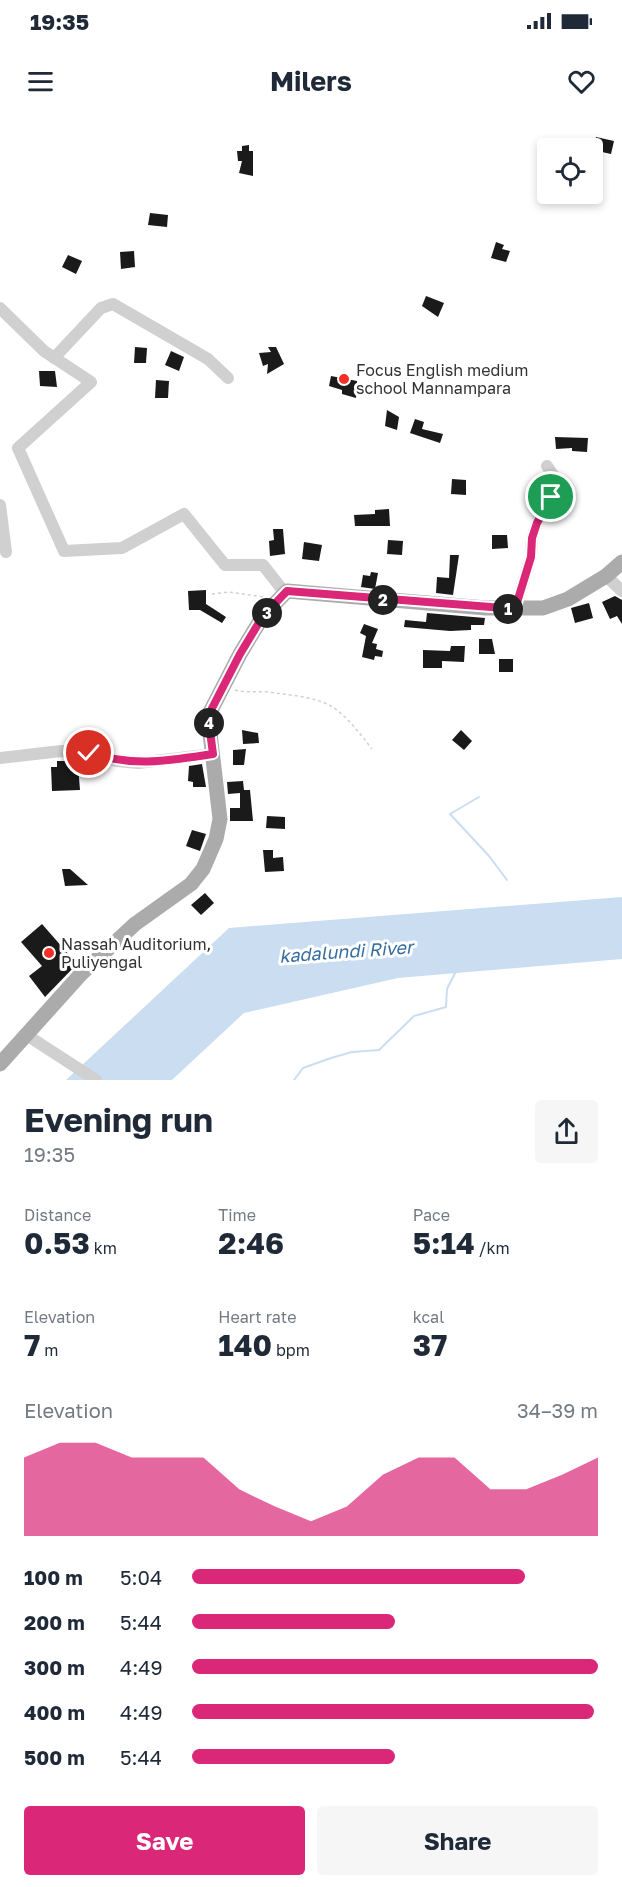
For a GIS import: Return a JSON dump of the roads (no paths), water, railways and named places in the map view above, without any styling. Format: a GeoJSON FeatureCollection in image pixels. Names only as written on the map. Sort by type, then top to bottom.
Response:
{"type":"FeatureCollection","features":[{"type":"Feature","properties":{"kind":"main road"},"geometry":{"type":"LineString","coordinates":[[0,1064],[81,974],[135,924],[191,884],[203,869],[216,839],[220,819],[208,716],[263,616],[287,591],[515,609],[543,608],[568,599],[606,576],[622,562]]}},
{"type":"Feature","properties":{"kind":"street"},"geometry":{"type":"LineString","coordinates":[[54,358],[101,308],[113,304],[208,358],[228,378]]}},
{"type":"Feature","properties":{"kind":"street"},"geometry":{"type":"LineString","coordinates":[[0,308],[54,358],[91,382],[18,448],[64,551],[122,548],[184,514],[225,564],[263,566],[285,593]]}},
{"type":"Feature","properties":{"kind":"street"},"geometry":{"type":"LineString","coordinates":[[515,609],[531,557],[535,531],[556,481],[547,466]]}},
{"type":"Feature","properties":{"kind":"street"},"geometry":{"type":"LineString","coordinates":[[0,505],[6,552]]}},
{"type":"Feature","properties":{"kind":"street"},"geometry":{"type":"LineString","coordinates":[[606,576],[622,591]]}},
{"type":"Feature","properties":{"kind":"street"},"geometry":{"type":"LineString","coordinates":[[0,758],[61,751],[89,753],[117,761],[138,763],[213,754]]}},
{"type":"Feature","properties":{"kind":"street"},"geometry":{"type":"LineString","coordinates":[[25,1034],[96,1080]]}},
{"type":"Feature","properties":{"kind":"water","name":"kadalundi River"},"geometry":{"type":"Polygon","coordinates":[[[622,897],[622,959],[398,978],[244,1013],[172,1080],[66,1080],[229,928],[622,897]]]}},
{"type":"Feature","properties":{"kind":"waterway"},"geometry":{"type":"LineString","coordinates":[[479,797],[450,814],[489,856],[507,880]]}},
{"type":"Feature","properties":{"kind":"waterway"},"geometry":{"type":"LineString","coordinates":[[294,1080],[303,1068],[331,1058],[352,1052],[379,1050],[414,1016],[446,1007],[447,989],[456,971]]}},
{"type":"Feature","properties":{"kind":"place","name":"Focus English medium school Mannampara"},"geometry":{"type":"Point","coordinates":[344,379]}},
{"type":"Feature","properties":{"kind":"place","name":"Nassah Auditorium, Puliyengal"},"geometry":{"type":"Point","coordinates":[49,953]}}]}
